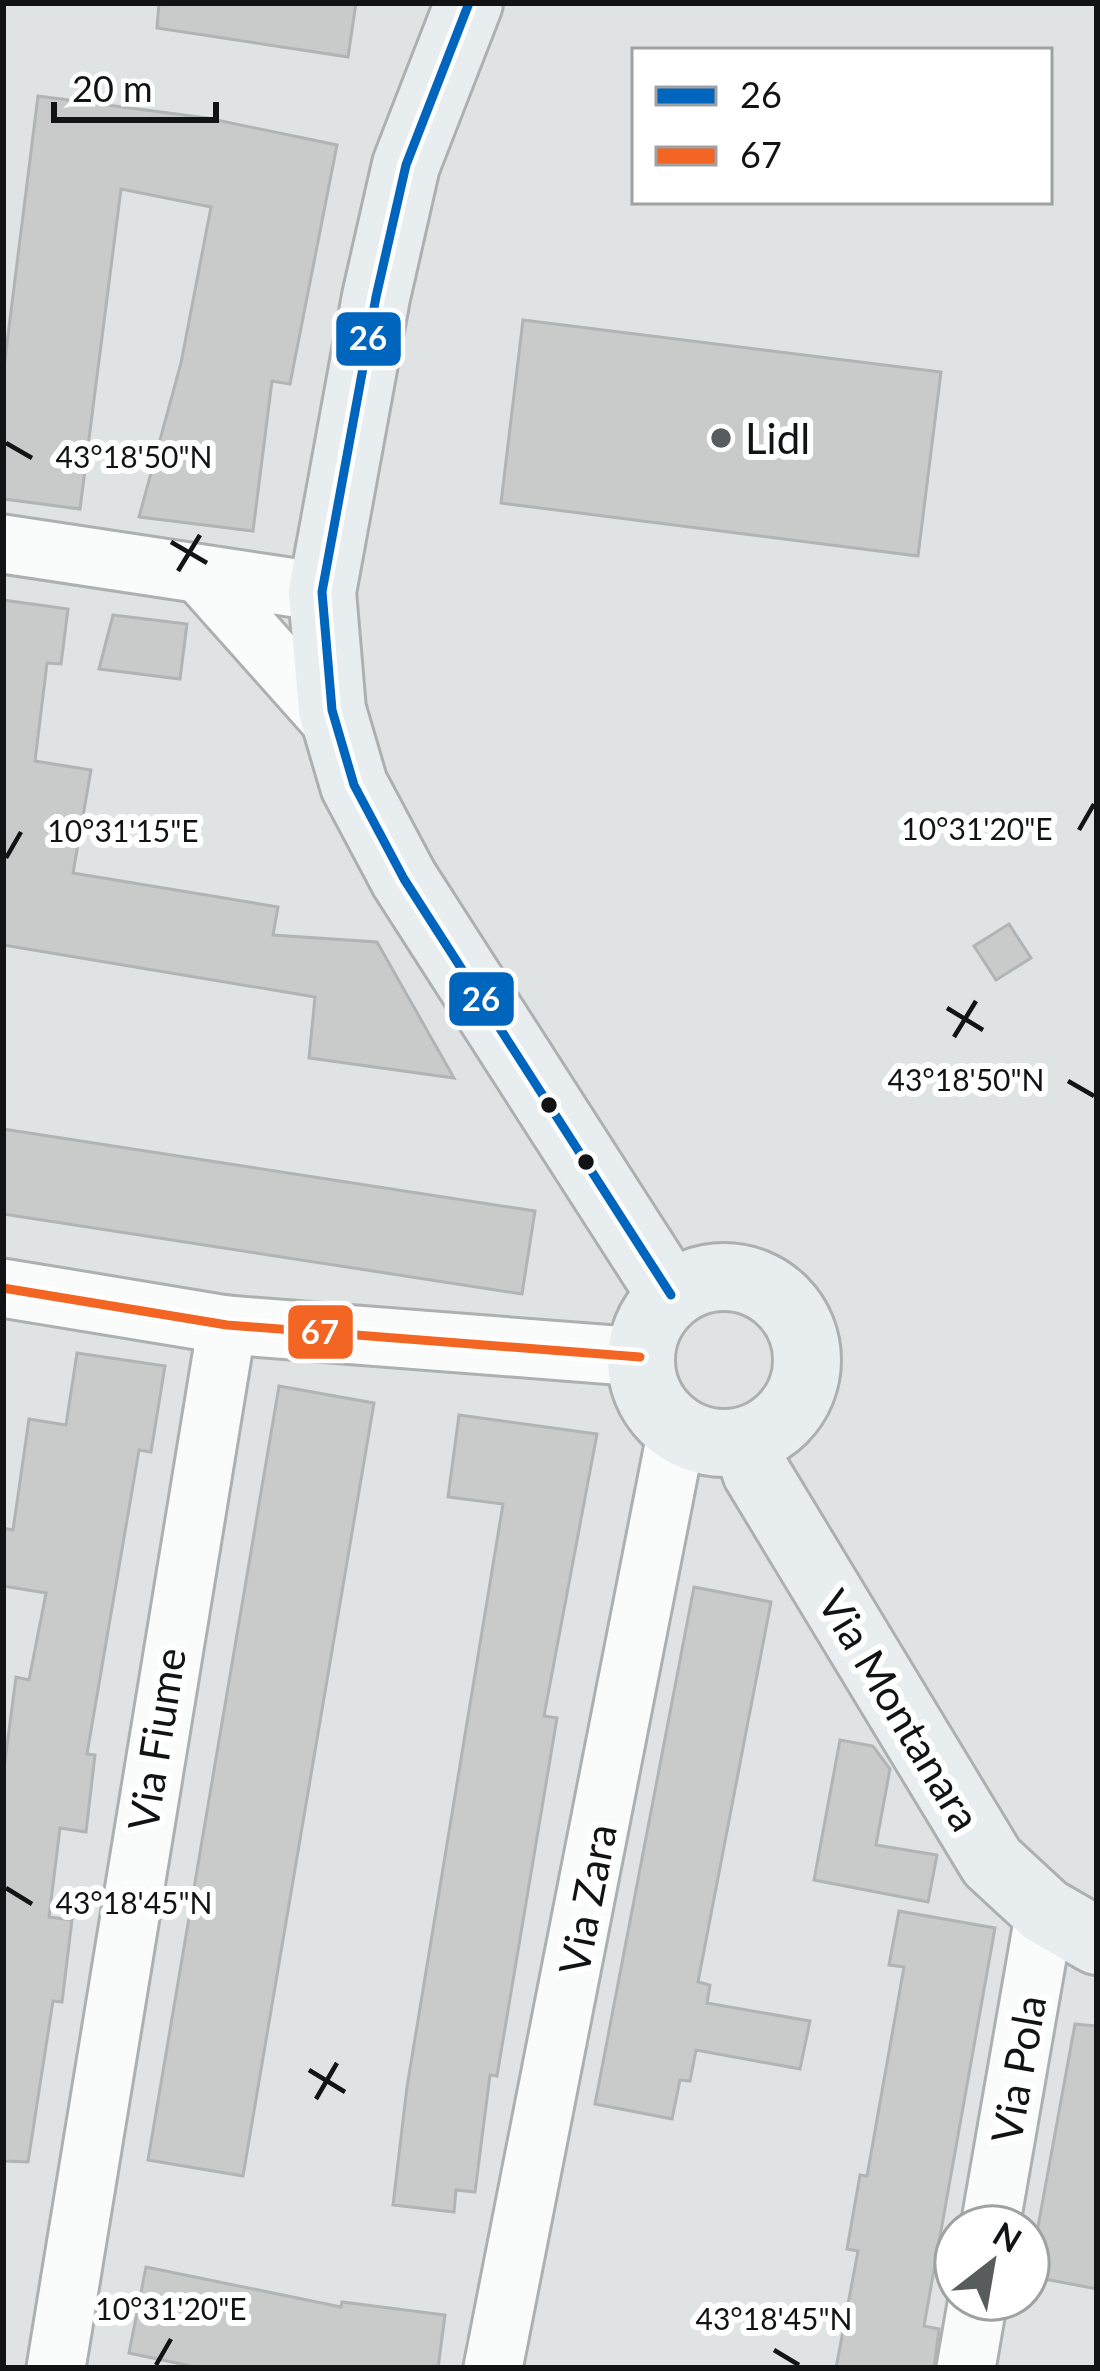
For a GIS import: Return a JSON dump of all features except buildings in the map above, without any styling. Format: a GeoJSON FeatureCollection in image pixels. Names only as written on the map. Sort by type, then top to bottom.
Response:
{"type":"FeatureCollection","features":[{"type":"Feature","properties":{"kind":"main road"},"geometry":{"type":"LineString","coordinates":[[469,3],[406,164],[322,592],[338,729],[354,785],[404,879],[671,1295]]}},
{"type":"Feature","properties":{"kind":"main road"},"geometry":{"type":"LineString","coordinates":[[719,1277],[745,1280],[788,1307],[801,1329],[807,1357],[804,1384],[792,1409],[771,1429],[746,1441],[723,1444],[677,1430],[650,1397],[640,1357],[655,1312],[671,1295],[719,1277]]}},
{"type":"Feature","properties":{"kind":"main road","name":"Via Montanara"},"geometry":{"type":"LineString","coordinates":[[746,1441],[756,1472],[992,1862],[1071,1926]]}},
{"type":"Feature","properties":{"kind":"street"},"geometry":{"type":"LineString","coordinates":[[3,544],[322,592]]}},
{"type":"Feature","properties":{"kind":"street"},"geometry":{"type":"LineString","coordinates":[[200,574],[338,729]]}},
{"type":"Feature","properties":{"kind":"street"},"geometry":{"type":"LineString","coordinates":[[3,1288],[227,1325],[640,1357]]}},
{"type":"Feature","properties":{"kind":"street","name":"Via Fiume"},"geometry":{"type":"LineString","coordinates":[[56,2368],[227,1325]]}},
{"type":"Feature","properties":{"kind":"street","name":"Via Zara"},"geometry":{"type":"LineString","coordinates":[[494,2368],[677,1430]]}},
{"type":"Feature","properties":{"kind":"street","name":"Via Pola"},"geometry":{"type":"LineString","coordinates":[[996,2203],[1071,1926]]}},
{"type":"Feature","properties":{"kind":"street"},"geometry":{"type":"LineString","coordinates":[[966,2368],[974,2323]]}},
{"type":"Feature","properties":{"kind":"transit line","name":"26"},"geometry":{"type":"LineString","coordinates":[[469,3],[406,165],[376,297],[322,592],[332,710],[354,785],[404,879],[671,1295]]}},
{"type":"Feature","properties":{"kind":"transit line","name":"67"},"geometry":{"type":"LineString","coordinates":[[3,1288],[227,1325],[640,1357]]}},
{"type":"Feature","properties":{"kind":"place","name":"Lidl"},"geometry":{"type":"Point","coordinates":[721,438]}}]}
